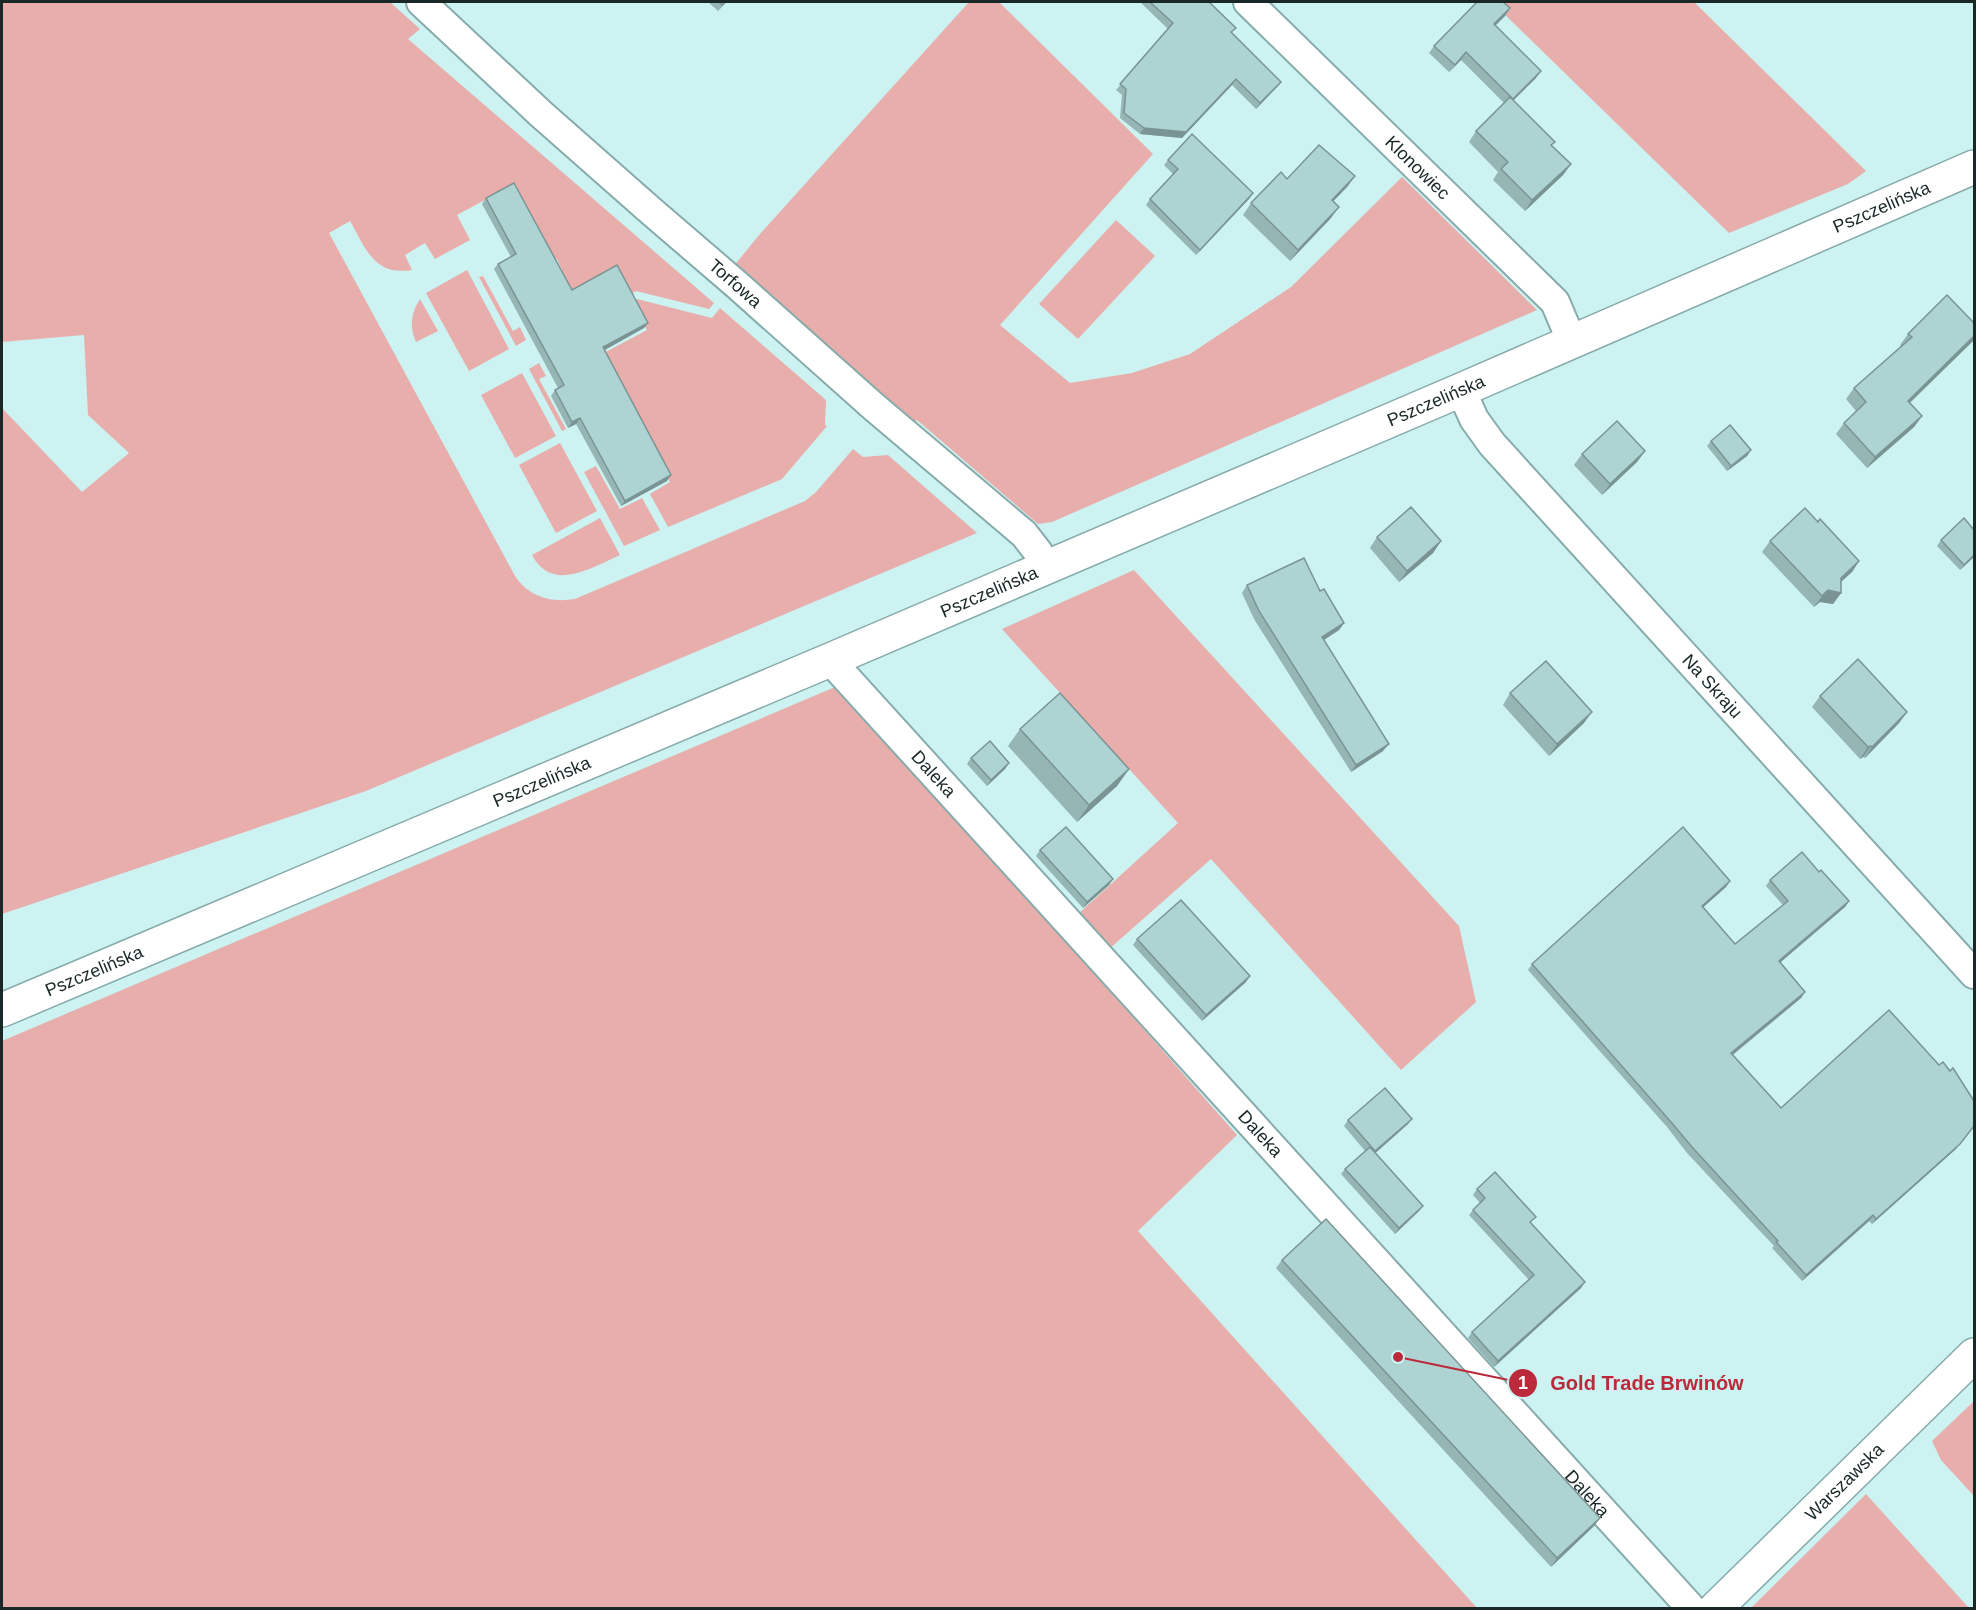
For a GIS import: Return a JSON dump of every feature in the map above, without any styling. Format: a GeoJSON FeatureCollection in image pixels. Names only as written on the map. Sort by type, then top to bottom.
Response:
{"type":"FeatureCollection","features":[{"type":"Feature","properties":{"kind":"main road","name":"Pszczelińska"},"geometry":{"type":"LineString","coordinates":[[2,1010],[830,660],[1974,167]]}},
{"type":"Feature","properties":{"kind":"main road","name":"Warszawska"},"geometry":{"type":"LineString","coordinates":[[1716,1608],[1974,1355]]}},
{"type":"Feature","properties":{"kind":"street","name":"Torfowa"},"geometry":{"type":"LineString","coordinates":[[421,2],[541,114],[883,415],[1024,534],[1046,567]]}},
{"type":"Feature","properties":{"kind":"street","name":"Klonowiec"},"geometry":{"type":"LineString","coordinates":[[1248,2],[1555,302],[1572,342]]}},
{"type":"Feature","properties":{"kind":"street","name":"Na Skraju"},"geometry":{"type":"LineString","coordinates":[[1461,390],[1474,419],[1492,444],[1974,974]]}},
{"type":"Feature","properties":{"kind":"street","name":"Daleka"},"geometry":{"type":"LineString","coordinates":[[830,660],[1691,1608]]}},
{"type":"Feature","properties":{"kind":"shaded area"},"geometry":{"type":"Polygon","coordinates":[[[2,2],[390,2],[420,29],[408,39],[714,303],[709,309],[636,291],[629,295],[569,292],[558,272],[562,270],[557,259],[552,261],[511,186],[457,215],[470,240],[435,259],[425,243],[405,255],[412,270],[399,271],[380,265],[367,250],[350,221],[329,233],[515,576],[534,594],[557,600],[575,599],[805,501],[816,492],[853,449],[863,457],[888,455],[977,533],[366,791],[2,914],[2,408],[82,492],[129,453],[88,415],[84,335],[2,342],[2,2]]]}},
{"type":"Feature","properties":{"kind":"shaded area"},"geometry":{"type":"Polygon","coordinates":[[[969,2],[999,2],[1153,154],[1000,325],[1070,383],[1132,373],[1190,354],[1291,287],[1402,177],[1537,310],[1052,522],[1038,524],[917,420],[912,425],[733,267],[969,2]]]}},
{"type":"Feature","properties":{"kind":"shaded area"},"geometry":{"type":"Polygon","coordinates":[[[1492,2],[1694,2],[1866,171],[1848,184],[1729,233],[1492,2]]]}},
{"type":"Feature","properties":{"kind":"shaded area"},"geometry":{"type":"Polygon","coordinates":[[[1116,220],[1155,256],[1078,339],[1039,304],[1116,220]]]}},
{"type":"Feature","properties":{"kind":"shaded area"},"geometry":{"type":"Polygon","coordinates":[[[467,270],[509,349],[469,371],[426,293],[467,270]]]}},
{"type":"Feature","properties":{"kind":"shaded area"},"geometry":{"type":"Polygon","coordinates":[[[483,276],[513,331],[520,327],[526,340],[516,346],[479,277],[483,276]]]}},
{"type":"Feature","properties":{"kind":"shaded area"},"geometry":{"type":"Polygon","coordinates":[[[420,299],[438,331],[416,342],[412,331],[412,320],[420,299]]]}},
{"type":"Feature","properties":{"kind":"shaded area"},"geometry":{"type":"Polygon","coordinates":[[[637,299],[712,318],[720,308],[826,400],[825,425],[827,426],[782,479],[668,527],[650,494],[670,482],[602,354],[647,330],[632,302],[637,299]]]}},
{"type":"Feature","properties":{"kind":"shaded area"},"geometry":{"type":"Polygon","coordinates":[[[539,363],[546,376],[539,379],[566,429],[562,431],[529,369],[539,363]]]}},
{"type":"Feature","properties":{"kind":"shaded area"},"geometry":{"type":"Polygon","coordinates":[[[522,373],[556,436],[515,458],[481,395],[522,373]]]}},
{"type":"Feature","properties":{"kind":"shaded area"},"geometry":{"type":"Polygon","coordinates":[[[560,443],[597,511],[556,533],[519,465],[560,443]]]}},
{"type":"Feature","properties":{"kind":"shaded area"},"geometry":{"type":"Polygon","coordinates":[[[596,466],[620,509],[642,498],[660,530],[624,546],[584,472],[596,466]]]}},
{"type":"Feature","properties":{"kind":"shaded area"},"geometry":{"type":"Polygon","coordinates":[[[600,518],[620,555],[585,571],[561,575],[550,573],[540,566],[532,555],[600,518]]]}},
{"type":"Feature","properties":{"kind":"shaded area"},"geometry":{"type":"Polygon","coordinates":[[[1134,570],[1459,926],[1476,1002],[1401,1070],[1211,859],[1108,950],[1078,914],[1178,823],[1002,629],[1134,570]]]}},
{"type":"Feature","properties":{"kind":"shaded area"},"geometry":{"type":"Polygon","coordinates":[[[835,687],[1022,891],[1237,1135],[1138,1231],[1477,1608],[2,1608],[2,1041],[835,687]]]}},
{"type":"Feature","properties":{"kind":"shaded area"},"geometry":{"type":"Polygon","coordinates":[[[1974,1401],[1974,1496],[1941,1460],[1932,1441],[1974,1401]]]}},
{"type":"Feature","properties":{"kind":"shaded area"},"geometry":{"type":"Polygon","coordinates":[[[1866,1494],[1969,1608],[1751,1608],[1866,1494]]]}},
{"type":"Feature","properties":{"kind":"building"},"geometry":{"type":"Polygon","coordinates":[[[1150,2],[1209,2],[1236,28],[1231,32],[1281,82],[1260,103],[1236,79],[1186,132],[1144,128],[1124,113],[1126,89],[1120,84],[1173,23],[1150,2]]]}},
{"type":"Feature","properties":{"kind":"building"},"geometry":{"type":"Polygon","coordinates":[[[1477,2],[1503,2],[1510,8],[1494,24],[1541,71],[1513,99],[1466,52],[1455,65],[1434,46],[1477,2]]]}},
{"type":"Feature","properties":{"kind":"building"},"geometry":{"type":"Polygon","coordinates":[[[1510,97],[1555,142],[1551,145],[1571,164],[1532,200],[1501,169],[1508,162],[1476,131],[1510,97]]]}},
{"type":"Feature","properties":{"kind":"building"},"geometry":{"type":"Polygon","coordinates":[[[1192,134],[1253,193],[1200,250],[1150,199],[1178,169],[1168,160],[1192,134]]]}},
{"type":"Feature","properties":{"kind":"building"},"geometry":{"type":"Polygon","coordinates":[[[1319,145],[1355,176],[1332,200],[1339,207],[1298,250],[1251,203],[1281,172],[1287,179],[1319,145]]]}},
{"type":"Feature","properties":{"kind":"building"},"geometry":{"type":"Polygon","coordinates":[[[514,183],[572,290],[617,265],[648,323],[603,347],[671,475],[625,501],[580,418],[572,422],[555,390],[564,385],[498,264],[516,254],[486,198],[514,183]]]}},
{"type":"Feature","properties":{"kind":"building"},"geometry":{"type":"Polygon","coordinates":[[[1947,295],[1974,323],[1974,336],[1908,401],[1922,416],[1875,457],[1844,423],[1866,402],[1854,388],[1912,337],[1908,334],[1947,295]]]}},
{"type":"Feature","properties":{"kind":"building"},"geometry":{"type":"Polygon","coordinates":[[[1617,421],[1645,451],[1610,484],[1582,454],[1617,421]]]}},
{"type":"Feature","properties":{"kind":"building"},"geometry":{"type":"Polygon","coordinates":[[[1730,425],[1751,450],[1731,466],[1711,441],[1730,425]]]}},
{"type":"Feature","properties":{"kind":"building"},"geometry":{"type":"Polygon","coordinates":[[[1411,507],[1441,541],[1407,571],[1377,537],[1411,507]]]}},
{"type":"Feature","properties":{"kind":"building"},"geometry":{"type":"Polygon","coordinates":[[[1805,508],[1818,522],[1820,519],[1859,561],[1841,578],[1841,593],[1828,590],[1822,596],[1770,541],[1805,508]]]}},
{"type":"Feature","properties":{"kind":"building"},"geometry":{"type":"Polygon","coordinates":[[[1964,518],[1974,530],[1974,555],[1964,565],[1941,540],[1964,518]]]}},
{"type":"Feature","properties":{"kind":"building"},"geometry":{"type":"Polygon","coordinates":[[[1304,558],[1320,591],[1324,589],[1344,623],[1322,637],[1389,744],[1356,765],[1259,611],[1247,585],[1304,558]]]}},
{"type":"Feature","properties":{"kind":"building"},"geometry":{"type":"Polygon","coordinates":[[[1858,659],[1907,712],[1872,747],[1868,747],[1820,696],[1858,659]]]}},
{"type":"Feature","properties":{"kind":"building"},"geometry":{"type":"Polygon","coordinates":[[[1546,661],[1592,712],[1557,744],[1510,693],[1546,661]]]}},
{"type":"Feature","properties":{"kind":"building"},"geometry":{"type":"Polygon","coordinates":[[[1060,693],[1129,769],[1089,805],[1020,729],[1060,693]]]}},
{"type":"Feature","properties":{"kind":"building"},"geometry":{"type":"Polygon","coordinates":[[[990,741],[1009,763],[991,780],[971,758],[990,741]]]}},
{"type":"Feature","properties":{"kind":"building"},"geometry":{"type":"Polygon","coordinates":[[[1066,827],[1113,879],[1087,902],[1040,850],[1066,827]]]}},
{"type":"Feature","properties":{"kind":"building"},"geometry":{"type":"Polygon","coordinates":[[[1683,827],[1730,881],[1702,906],[1735,944],[1788,901],[1770,880],[1802,852],[1849,901],[1779,961],[1805,992],[1731,1053],[1781,1108],[1889,1010],[1939,1065],[1943,1062],[1950,1071],[1953,1068],[1974,1101],[1974,1126],[1960,1144],[1876,1219],[1873,1215],[1806,1275],[1532,964],[1683,827]]]}},
{"type":"Feature","properties":{"kind":"building"},"geometry":{"type":"Polygon","coordinates":[[[1181,900],[1250,976],[1206,1015],[1137,939],[1181,900]]]}},
{"type":"Feature","properties":{"kind":"building"},"geometry":{"type":"Polygon","coordinates":[[[1385,1088],[1412,1119],[1375,1151],[1348,1120],[1385,1088]]]}},
{"type":"Feature","properties":{"kind":"building"},"geometry":{"type":"Polygon","coordinates":[[[1370,1147],[1423,1206],[1399,1228],[1345,1169],[1370,1147]]]}},
{"type":"Feature","properties":{"kind":"building"},"geometry":{"type":"Polygon","coordinates":[[[1495,1172],[1536,1217],[1530,1222],[1585,1282],[1498,1361],[1472,1332],[1534,1275],[1473,1210],[1485,1198],[1477,1189],[1495,1172]]]}},
{"type":"Feature","properties":{"kind":"building"},"geometry":{"type":"Polygon","coordinates":[[[1326,1219],[1600,1518],[1557,1558],[1282,1260],[1326,1219]]]}},
{"type":"Feature","properties":{"kind":"place","name":"Gold Trade Brwinów"},"geometry":{"type":"Point","coordinates":[1398,1357]}}]}
